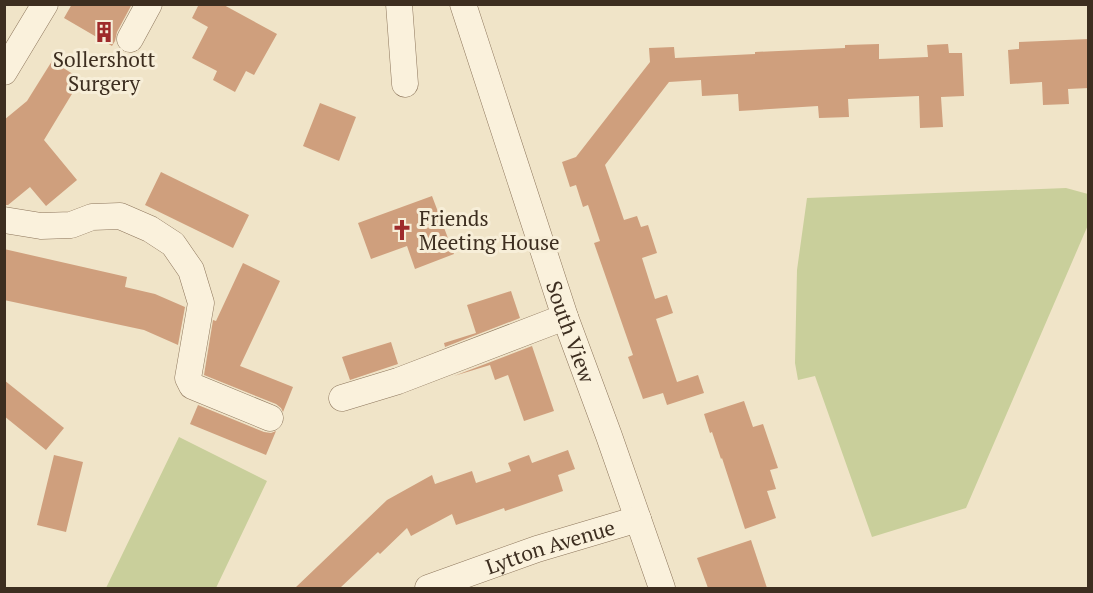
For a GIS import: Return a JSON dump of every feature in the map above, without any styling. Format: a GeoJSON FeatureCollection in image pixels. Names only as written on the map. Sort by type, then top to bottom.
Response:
{"type":"FeatureCollection","features":[{"type":"Feature","properties":{"kind":"street"},"geometry":{"type":"LineString","coordinates":[[4,72],[45,4]]}},
{"type":"Feature","properties":{"kind":"street"},"geometry":{"type":"LineString","coordinates":[[130,39],[149,4]]}},
{"type":"Feature","properties":{"kind":"street"},"geometry":{"type":"LineString","coordinates":[[399,4],[405,84]]}},
{"type":"Feature","properties":{"kind":"street","name":"South View"},"geometry":{"type":"LineString","coordinates":[[463,4],[565,316],[662,588]]}},
{"type":"Feature","properties":{"kind":"street"},"geometry":{"type":"LineString","coordinates":[[4,220],[51,226],[71,225],[92,217],[120,216],[150,229],[173,244],[191,270],[201,303],[188,378],[192,387],[270,418]]}},
{"type":"Feature","properties":{"kind":"street"},"geometry":{"type":"LineString","coordinates":[[342,398],[398,381],[565,316]]}},
{"type":"Feature","properties":{"kind":"street","name":"Lytton Avenue"},"geometry":{"type":"LineString","coordinates":[[428,588],[537,549],[638,519]]}},
{"type":"Feature","properties":{"kind":"green space"},"geometry":{"type":"Polygon","coordinates":[[[1066,188],[1088,194],[1088,225],[966,508],[872,537],[815,376],[798,380],[795,363],[797,270],[807,198],[1066,188]]]}},
{"type":"Feature","properties":{"kind":"green space"},"geometry":{"type":"Polygon","coordinates":[[[179,437],[267,481],[216,588],[106,588],[179,437]]]}},
{"type":"Feature","properties":{"kind":"building","name":"Sollershott Surgery"},"geometry":{"type":"Polygon","coordinates":[[[72,4],[132,4],[112,46],[64,18],[72,4]]]}},
{"type":"Feature","properties":{"kind":"building"},"geometry":{"type":"Polygon","coordinates":[[[199,4],[222,4],[277,34],[254,75],[246,71],[235,92],[213,80],[217,71],[192,58],[208,27],[192,18],[199,4]]]}},
{"type":"Feature","properties":{"kind":"building"},"geometry":{"type":"Polygon","coordinates":[[[1089,39],[1089,88],[1068,89],[1069,104],[1043,105],[1042,82],[1010,84],[1008,50],[1019,49],[1019,42],[1089,39]]]}},
{"type":"Feature","properties":{"kind":"building"},"geometry":{"type":"Polygon","coordinates":[[[879,44],[879,59],[928,57],[927,45],[948,44],[949,53],[962,53],[964,96],[941,97],[943,127],[920,128],[919,96],[848,99],[849,117],[819,118],[818,106],[739,111],[738,94],[702,96],[701,80],[669,82],[605,165],[624,220],[637,216],[641,227],[648,225],[657,253],[642,258],[655,299],[667,295],[673,313],[656,319],[677,382],[698,375],[704,393],[667,405],[663,393],[643,399],[628,357],[633,355],[594,243],[600,241],[588,205],[583,207],[576,185],[570,187],[562,162],[576,157],[650,62],[649,48],[674,47],[675,58],[879,44]]]}},
{"type":"Feature","properties":{"kind":"building"},"geometry":{"type":"Polygon","coordinates":[[[52,61],[81,79],[44,140],[77,180],[46,206],[30,187],[8,205],[4,205],[4,120],[27,101],[52,61]]]}},
{"type":"Feature","properties":{"kind":"building"},"geometry":{"type":"Polygon","coordinates":[[[320,103],[356,117],[339,161],[303,146],[320,103]]]}},
{"type":"Feature","properties":{"kind":"building"},"geometry":{"type":"Polygon","coordinates":[[[161,172],[249,215],[233,248],[145,205],[161,172]]]}},
{"type":"Feature","properties":{"kind":"building","name":"Friends Meeting House"},"geometry":{"type":"Polygon","coordinates":[[[432,196],[454,254],[415,269],[407,246],[371,259],[358,223],[432,196]]]}},
{"type":"Feature","properties":{"kind":"building"},"geometry":{"type":"Polygon","coordinates":[[[4,249],[127,277],[125,287],[155,294],[185,307],[178,345],[144,330],[4,300],[4,249]]]}},
{"type":"Feature","properties":{"kind":"building"},"geometry":{"type":"Polygon","coordinates":[[[243,263],[280,281],[240,366],[293,387],[283,412],[276,404],[204,375],[213,320],[216,321],[243,263]]]}},
{"type":"Feature","properties":{"kind":"building"},"geometry":{"type":"Polygon","coordinates":[[[511,291],[520,318],[445,347],[444,343],[476,333],[467,305],[511,291]]]}},
{"type":"Feature","properties":{"kind":"building"},"geometry":{"type":"Polygon","coordinates":[[[391,342],[398,364],[350,380],[342,357],[391,342]]]}},
{"type":"Feature","properties":{"kind":"building"},"geometry":{"type":"Polygon","coordinates":[[[532,346],[554,411],[524,421],[508,375],[495,380],[490,365],[454,376],[532,346]]]}},
{"type":"Feature","properties":{"kind":"building"},"geometry":{"type":"Polygon","coordinates":[[[4,380],[64,428],[46,450],[4,416],[4,380]]]}},
{"type":"Feature","properties":{"kind":"building"},"geometry":{"type":"Polygon","coordinates":[[[744,401],[753,427],[763,424],[778,468],[770,470],[776,489],[767,491],[776,518],[745,529],[722,458],[704,414],[744,401]]]}},
{"type":"Feature","properties":{"kind":"building"},"geometry":{"type":"Polygon","coordinates":[[[198,405],[264,432],[276,431],[266,455],[190,424],[198,405]]]}},
{"type":"Feature","properties":{"kind":"building"},"geometry":{"type":"Polygon","coordinates":[[[568,450],[575,469],[558,475],[563,491],[456,525],[452,514],[411,536],[407,528],[340,588],[295,588],[387,500],[432,475],[435,484],[472,471],[476,483],[511,471],[508,463],[529,455],[532,463],[568,450]]]}},
{"type":"Feature","properties":{"kind":"building"},"geometry":{"type":"Polygon","coordinates":[[[54,455],[83,462],[66,532],[37,525],[54,455]]]}},
{"type":"Feature","properties":{"kind":"building"},"geometry":{"type":"Polygon","coordinates":[[[751,540],[767,588],[708,588],[697,558],[751,540]]]}},
{"type":"Feature","properties":{"kind":"place","name":"Sollershott Surgery"},"geometry":{"type":"Point","coordinates":[104,32]}},
{"type":"Feature","properties":{"kind":"place","name":"Friends Meeting House"},"geometry":{"type":"Point","coordinates":[402,230]}}]}
